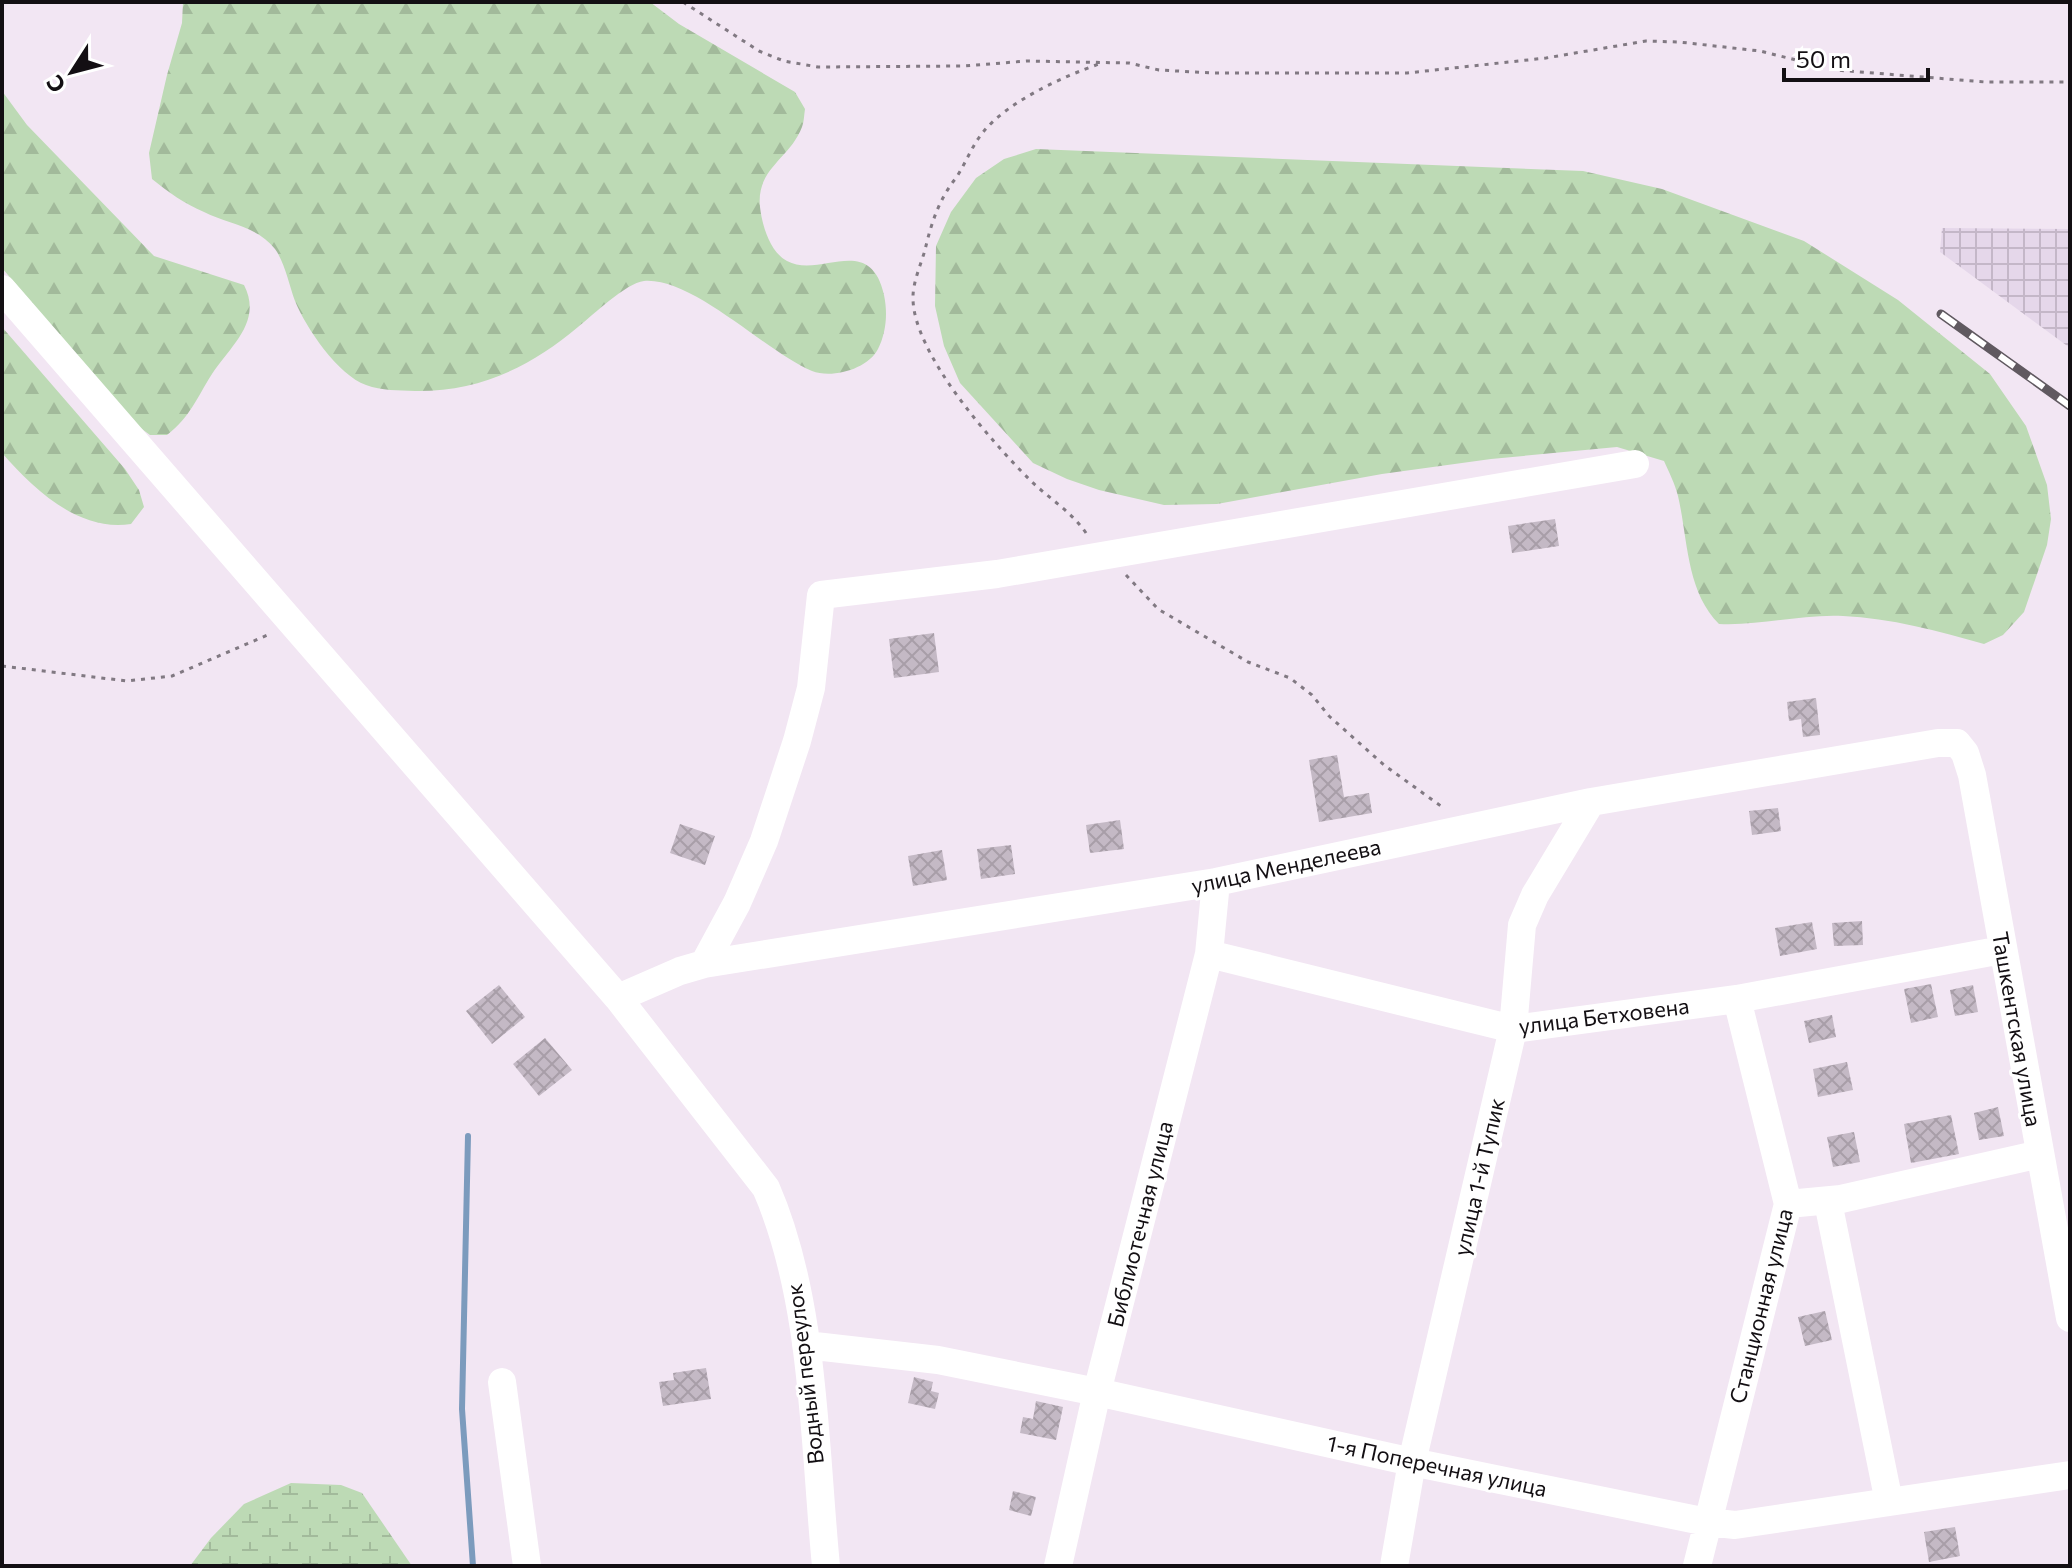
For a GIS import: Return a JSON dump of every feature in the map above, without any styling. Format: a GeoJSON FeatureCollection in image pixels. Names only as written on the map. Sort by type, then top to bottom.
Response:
{"type":"FeatureCollection","features":[{"type":"Feature","properties":{"kind":"street","name":"Водный переулок"},"geometry":{"type":"LineString","coordinates":[[2,289],[618,998],[766,1188],[777,1213],[794,1277],[806,1345],[825,1566]]}},
{"type":"Feature","properties":{"kind":"street"},"geometry":{"type":"LineString","coordinates":[[704,964],[737,903],[764,841],[797,741],[811,688],[821,595],[997,574],[1635,464]]}},
{"type":"Feature","properties":{"kind":"street","name":"улица Менделеева"},"geometry":{"type":"LineString","coordinates":[[618,998],[704,964],[1216,882],[1591,802],[1938,743],[1957,743]]}},
{"type":"Feature","properties":{"kind":"street","name":"Ташкентская улица"},"geometry":{"type":"LineString","coordinates":[[1957,743],[1965,753],[1972,775],[2070,1318]]}},
{"type":"Feature","properties":{"kind":"street","name":"улица 1-й Тупик"},"geometry":{"type":"LineString","coordinates":[[1394,1566],[1412,1462],[1513,1029],[1522,925],[1535,895],[1591,802]]}},
{"type":"Feature","properties":{"kind":"street","name":"Библиотечная улица"},"geometry":{"type":"LineString","coordinates":[[1058,1566],[1097,1392],[1209,954],[1216,882]]}},
{"type":"Feature","properties":{"kind":"street","name":"улица Бетховена"},"geometry":{"type":"LineString","coordinates":[[1209,954],[1513,1029],[1737,999],[2002,950]]}},
{"type":"Feature","properties":{"kind":"street","name":"Станционная улица"},"geometry":{"type":"LineString","coordinates":[[1697,1566],[1788,1204],[1737,999]]}},
{"type":"Feature","properties":{"kind":"street"},"geometry":{"type":"LineString","coordinates":[[1788,1204],[1828,1202],[2040,1154]]}},
{"type":"Feature","properties":{"kind":"street"},"geometry":{"type":"LineString","coordinates":[[1828,1202],[1889,1502]]}},
{"type":"Feature","properties":{"kind":"street","name":"1-я Поперечная улица"},"geometry":{"type":"LineString","coordinates":[[806,1345],[938,1360],[1412,1462],[1707,1522],[1735,1525],[2070,1475]]}},
{"type":"Feature","properties":{"kind":"street"},"geometry":{"type":"LineString","coordinates":[[502,1382],[527,1566]]}},
{"type":"Feature","properties":{"kind":"path"},"geometry":{"type":"LineString","coordinates":[[683,2],[759,51],[784,61],[818,67],[964,66],[1027,61],[1129,63],[1159,70],[1213,73],[1407,73],[1546,58],[1646,41],[1760,51],[1836,70],[1985,82],[2070,82]]}},
{"type":"Feature","properties":{"kind":"path"},"geometry":{"type":"LineString","coordinates":[[1101,63],[1076,72],[1002,113],[983,131],[962,169],[944,193],[931,227],[913,296],[917,324],[948,382],[994,443],[1032,482],[1077,520],[1131,583],[1158,609],[1248,662],[1290,678],[1312,695],[1329,716],[1384,765],[1471,827]]}},
{"type":"Feature","properties":{"kind":"path"},"geometry":{"type":"LineString","coordinates":[[2,666],[127,681],[172,676],[292,624]]}},
{"type":"Feature","properties":{"kind":"shaded area"},"geometry":{"type":"Polygon","coordinates":[[[1942,228],[2070,229],[2070,348],[1940,252],[1942,228]]]}},
{"type":"Feature","properties":{"kind":"green space"},"geometry":{"type":"Polygon","coordinates":[[[183,2],[650,2],[679,24],[795,92],[805,109],[803,123],[797,138],[763,183],[760,207],[765,230],[776,251],[787,261],[814,265],[856,261],[868,266],[877,276],[884,295],[886,316],[881,343],[873,356],[858,367],[829,374],[812,371],[707,303],[663,283],[644,281],[619,293],[542,354],[482,382],[415,391],[378,388],[355,380],[334,361],[315,337],[295,301],[284,267],[268,241],[251,230],[190,205],[152,179],[149,153],[182,23],[183,2]]]}},
{"type":"Feature","properties":{"kind":"green space"},"geometry":{"type":"Polygon","coordinates":[[[2,91],[27,125],[154,256],[244,285],[250,311],[242,333],[188,414],[167,435],[150,435],[135,424],[2,268],[2,91]]]}},
{"type":"Feature","properties":{"kind":"green space"},"geometry":{"type":"Polygon","coordinates":[[[1036,149],[1583,171],[1662,189],[1804,241],[1898,300],[1990,374],[2026,426],[2047,485],[2051,519],[2047,545],[2024,612],[2003,635],[1984,644],[1914,626],[1861,617],[1828,616],[1719,624],[1708,611],[1694,580],[1678,496],[1664,461],[1617,447],[1491,459],[1382,474],[1217,504],[1164,505],[1067,479],[1033,463],[960,383],[944,346],[935,306],[936,246],[951,212],[976,178],[1004,159],[1036,149]]]}},
{"type":"Feature","properties":{"kind":"green space"},"geometry":{"type":"Polygon","coordinates":[[[2,327],[125,469],[139,490],[144,507],[131,524],[112,525],[75,515],[43,493],[2,453],[2,327]]]}},
{"type":"Feature","properties":{"kind":"green space"},"geometry":{"type":"Polygon","coordinates":[[[291,1483],[341,1485],[362,1493],[412,1566],[190,1566],[211,1538],[244,1504],[291,1483]]]}},
{"type":"Feature","properties":{"kind":"building"},"geometry":{"type":"Polygon","coordinates":[[[1555,519],[1559,546],[1512,553],[1508,526],[1555,519]]]}},
{"type":"Feature","properties":{"kind":"building"},"geometry":{"type":"Polygon","coordinates":[[[934,633],[939,672],[894,678],[889,639],[934,633]]]}},
{"type":"Feature","properties":{"kind":"building"},"geometry":{"type":"Polygon","coordinates":[[[1816,698],[1820,735],[1803,737],[1801,719],[1789,721],[1787,702],[1816,698]]]}},
{"type":"Feature","properties":{"kind":"building"},"geometry":{"type":"Polygon","coordinates":[[[1337,755],[1344,797],[1369,793],[1372,813],[1319,822],[1309,760],[1337,755]]]}},
{"type":"Feature","properties":{"kind":"building"},"geometry":{"type":"Polygon","coordinates":[[[1778,808],[1781,831],[1752,835],[1749,811],[1778,808]]]}},
{"type":"Feature","properties":{"kind":"building"},"geometry":{"type":"Polygon","coordinates":[[[1120,820],[1124,849],[1090,853],[1086,825],[1120,820]]]}},
{"type":"Feature","properties":{"kind":"building"},"geometry":{"type":"Polygon","coordinates":[[[680,824],[715,836],[705,865],[670,853],[680,824]]]}},
{"type":"Feature","properties":{"kind":"building"},"geometry":{"type":"Polygon","coordinates":[[[1011,845],[1015,874],[981,879],[977,849],[1011,845]]]}},
{"type":"Feature","properties":{"kind":"building"},"geometry":{"type":"Polygon","coordinates":[[[942,850],[947,880],[913,886],[908,856],[942,850]]]}},
{"type":"Feature","properties":{"kind":"building"},"geometry":{"type":"Polygon","coordinates":[[[1862,921],[1863,945],[1834,946],[1832,923],[1862,921]]]}},
{"type":"Feature","properties":{"kind":"building"},"geometry":{"type":"Polygon","coordinates":[[[1812,922],[1817,949],[1780,956],[1775,928],[1812,922]]]}},
{"type":"Feature","properties":{"kind":"building"},"geometry":{"type":"Polygon","coordinates":[[[1931,984],[1938,1017],[1911,1023],[1904,989],[1931,984]]]}},
{"type":"Feature","properties":{"kind":"building"},"geometry":{"type":"Polygon","coordinates":[[[499,985],[525,1017],[492,1044],[466,1011],[499,985]]]}},
{"type":"Feature","properties":{"kind":"building"},"geometry":{"type":"Polygon","coordinates":[[[1973,985],[1978,1012],[1955,1016],[1950,990],[1973,985]]]}},
{"type":"Feature","properties":{"kind":"building"},"geometry":{"type":"Polygon","coordinates":[[[1832,1015],[1836,1037],[1809,1043],[1804,1021],[1832,1015]]]}},
{"type":"Feature","properties":{"kind":"building"},"geometry":{"type":"Polygon","coordinates":[[[545,1038],[572,1070],[539,1096],[513,1064],[545,1038]]]}},
{"type":"Feature","properties":{"kind":"building"},"geometry":{"type":"Polygon","coordinates":[[[1847,1062],[1853,1090],[1818,1097],[1813,1069],[1847,1062]]]}},
{"type":"Feature","properties":{"kind":"building"},"geometry":{"type":"Polygon","coordinates":[[[1998,1107],[2004,1136],[1979,1140],[1974,1113],[1998,1107]]]}},
{"type":"Feature","properties":{"kind":"building"},"geometry":{"type":"Polygon","coordinates":[[[1951,1115],[1959,1154],[1911,1163],[1904,1124],[1951,1115]]]}},
{"type":"Feature","properties":{"kind":"building"},"geometry":{"type":"Polygon","coordinates":[[[1854,1132],[1860,1162],[1833,1167],[1827,1137],[1854,1132]]]}},
{"type":"Feature","properties":{"kind":"building"},"geometry":{"type":"Polygon","coordinates":[[[1825,1311],[1832,1340],[1805,1346],[1798,1317],[1825,1311]]]}},
{"type":"Feature","properties":{"kind":"building"},"geometry":{"type":"Polygon","coordinates":[[[706,1368],[711,1399],[663,1406],[659,1382],[674,1380],[673,1373],[706,1368]]]}},
{"type":"Feature","properties":{"kind":"building"},"geometry":{"type":"Polygon","coordinates":[[[914,1377],[933,1382],[931,1391],[939,1393],[935,1409],[908,1403],[914,1377]]]}},
{"type":"Feature","properties":{"kind":"building"},"geometry":{"type":"Polygon","coordinates":[[[1036,1401],[1063,1407],[1056,1440],[1020,1433],[1023,1417],[1033,1419],[1036,1401]]]}},
{"type":"Feature","properties":{"kind":"building"},"geometry":{"type":"Polygon","coordinates":[[[1013,1491],[1036,1497],[1031,1516],[1009,1510],[1013,1491]]]}},
{"type":"Feature","properties":{"kind":"building"},"geometry":{"type":"Polygon","coordinates":[[[1955,1527],[1960,1556],[1929,1562],[1924,1532],[1955,1527]]]}},
{"type":"Feature","properties":{"kind":"waterway"},"geometry":{"type":"LineString","coordinates":[[468,1136],[462,1409],[473,1566]]}},
{"type":"Feature","properties":{"kind":"railway"},"geometry":{"type":"LineString","coordinates":[[1941,314],[2070,406]]}}]}
